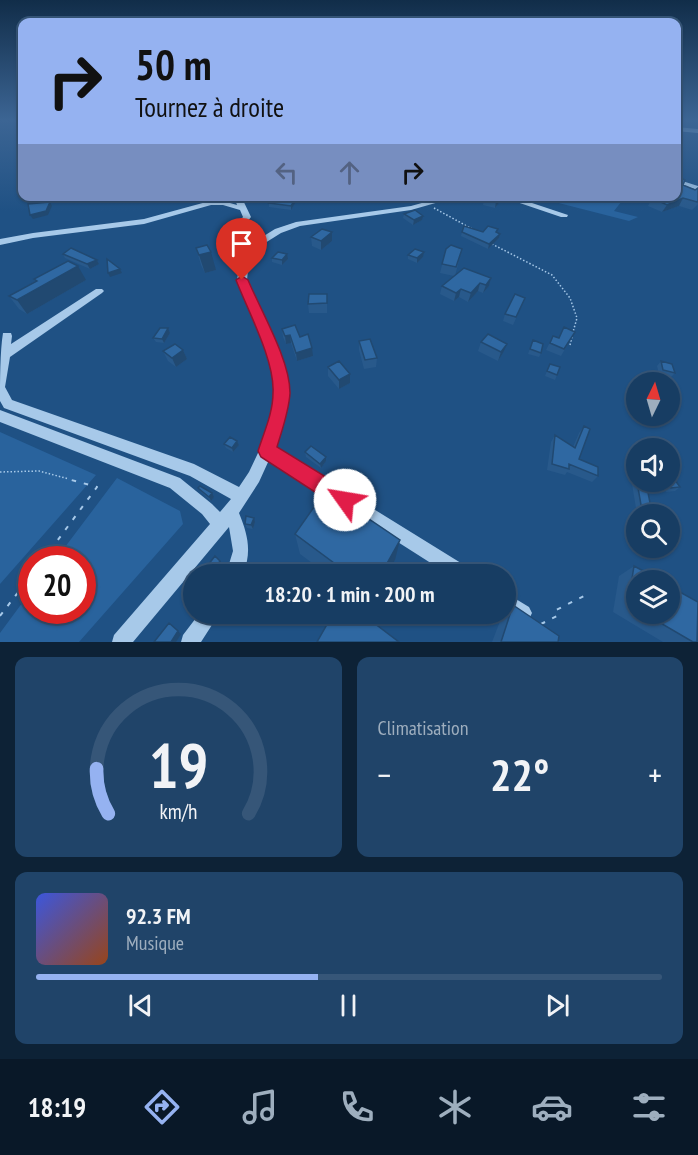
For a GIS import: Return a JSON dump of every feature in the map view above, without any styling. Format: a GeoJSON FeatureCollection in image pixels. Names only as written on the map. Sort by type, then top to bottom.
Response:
{"type":"FeatureCollection","features":[{"type":"Feature","properties":{"kind":"street"},"geometry":{"type":"LineString","coordinates":[[681,183],[698,188]]}},
{"type":"Feature","properties":{"kind":"street"},"geometry":{"type":"LineString","coordinates":[[239,201],[247,217],[230,237],[225,249],[230,255],[245,260]]}},
{"type":"Feature","properties":{"kind":"street"},"geometry":{"type":"LineString","coordinates":[[121,642],[242,497],[267,451],[282,393],[280,370],[242,280],[245,260],[261,241],[278,231],[299,224],[428,205],[441,201]]}},
{"type":"Feature","properties":{"kind":"street"},"geometry":{"type":"LineString","coordinates":[[518,201],[564,215]]}},
{"type":"Feature","properties":{"kind":"street"},"geometry":{"type":"LineString","coordinates":[[0,242],[49,232],[134,228],[210,203],[223,203],[241,208]]}},
{"type":"Feature","properties":{"kind":"street"},"geometry":{"type":"LineString","coordinates":[[4,355],[99,291]]}},
{"type":"Feature","properties":{"kind":"street"},"geometry":{"type":"LineString","coordinates":[[0,385],[7,336]]}},
{"type":"Feature","properties":{"kind":"street"},"geometry":{"type":"LineString","coordinates":[[0,390],[8,404],[194,471],[242,497]]}},
{"type":"Feature","properties":{"kind":"street"},"geometry":{"type":"LineString","coordinates":[[0,416],[175,483],[207,509],[225,518],[240,537],[242,559],[240,564]]}},
{"type":"Feature","properties":{"kind":"street"},"geometry":{"type":"LineString","coordinates":[[267,451],[446,564]]}},
{"type":"Feature","properties":{"kind":"street"},"geometry":{"type":"LineString","coordinates":[[516,608],[541,624]]}},
{"type":"Feature","properties":{"kind":"path"},"geometry":{"type":"LineString","coordinates":[[428,205],[451,219],[463,222],[477,232]]}},
{"type":"Feature","properties":{"kind":"path"},"geometry":{"type":"LineString","coordinates":[[489,242],[552,275],[570,298],[577,318],[570,345]]}},
{"type":"Feature","properties":{"kind":"path"},"geometry":{"type":"LineString","coordinates":[[0,472],[39,471],[97,488],[54,546]]}},
{"type":"Feature","properties":{"kind":"path"},"geometry":{"type":"LineString","coordinates":[[0,616],[18,592]]}},
{"type":"Feature","properties":{"kind":"path"},"geometry":{"type":"LineString","coordinates":[[541,624],[557,616],[556,610],[590,593]]}},
{"type":"Feature","properties":{"kind":"shaded area"},"geometry":{"type":"Polygon","coordinates":[[[551,201],[622,201],[614,211],[638,217],[629,221],[551,201]]]}},
{"type":"Feature","properties":{"kind":"shaded area"},"geometry":{"type":"Polygon","coordinates":[[[0,432],[96,475],[33,546],[18,546],[18,564],[0,584],[0,432]]]}},
{"type":"Feature","properties":{"kind":"shaded area"},"geometry":{"type":"Polygon","coordinates":[[[117,478],[180,511],[183,524],[96,623],[96,546],[66,546],[117,478]]]}},
{"type":"Feature","properties":{"kind":"shaded area"},"geometry":{"type":"Polygon","coordinates":[[[18,609],[18,624],[95,624],[79,642],[0,642],[0,633],[18,609]]]}},
{"type":"Feature","properties":{"kind":"building"},"geometry":{"type":"Polygon","coordinates":[[[681,178],[685,180],[683,185],[695,190],[698,188],[697,202],[681,199],[681,178]]]}},
{"type":"Feature","properties":{"kind":"building"},"geometry":{"type":"Polygon","coordinates":[[[271,201],[294,201],[291,206],[269,203],[271,201]]]}},
{"type":"Feature","properties":{"kind":"building"},"geometry":{"type":"Polygon","coordinates":[[[658,201],[676,201],[667,205],[658,201]]]}},
{"type":"Feature","properties":{"kind":"building"},"geometry":{"type":"Polygon","coordinates":[[[50,202],[46,211],[30,215],[28,204],[50,202]]]}},
{"type":"Feature","properties":{"kind":"building"},"geometry":{"type":"Polygon","coordinates":[[[415,210],[423,216],[414,220],[404,214],[415,210]]]}},
{"type":"Feature","properties":{"kind":"building"},"geometry":{"type":"Polygon","coordinates":[[[464,226],[483,232],[488,226],[498,229],[496,232],[500,234],[489,244],[462,232],[464,226]]]}},
{"type":"Feature","properties":{"kind":"building"},"geometry":{"type":"Polygon","coordinates":[[[322,229],[332,232],[321,241],[311,237],[322,229]]]}},
{"type":"Feature","properties":{"kind":"building"},"geometry":{"type":"Polygon","coordinates":[[[207,245],[211,252],[199,255],[196,248],[207,245]]]}},
{"type":"Feature","properties":{"kind":"building"},"geometry":{"type":"Polygon","coordinates":[[[451,245],[462,249],[456,267],[442,264],[446,249],[451,245]]]}},
{"type":"Feature","properties":{"kind":"building"},"geometry":{"type":"Polygon","coordinates":[[[71,248],[97,260],[87,264],[63,254],[71,248]]]}},
{"type":"Feature","properties":{"kind":"building"},"geometry":{"type":"Polygon","coordinates":[[[415,249],[424,252],[417,258],[408,255],[415,249]]]}},
{"type":"Feature","properties":{"kind":"building"},"geometry":{"type":"Polygon","coordinates":[[[278,252],[287,254],[282,260],[272,258],[278,252]]]}},
{"type":"Feature","properties":{"kind":"building"},"geometry":{"type":"Polygon","coordinates":[[[107,259],[120,269],[108,273],[107,259]]]}},
{"type":"Feature","properties":{"kind":"building"},"geometry":{"type":"Polygon","coordinates":[[[68,261],[78,266],[17,300],[9,296],[37,281],[34,279],[68,261]]]}},
{"type":"Feature","properties":{"kind":"building"},"geometry":{"type":"Polygon","coordinates":[[[464,268],[491,278],[486,285],[480,283],[471,293],[461,289],[456,293],[442,286],[464,268]]]}},
{"type":"Feature","properties":{"kind":"building"},"geometry":{"type":"Polygon","coordinates":[[[309,294],[327,294],[327,303],[308,304],[309,294]]]}},
{"type":"Feature","properties":{"kind":"building"},"geometry":{"type":"Polygon","coordinates":[[[515,294],[525,298],[516,317],[505,314],[515,294]]]}},
{"type":"Feature","properties":{"kind":"building"},"geometry":{"type":"Polygon","coordinates":[[[295,325],[300,337],[308,334],[312,348],[296,353],[290,335],[285,336],[282,329],[295,325]]]}},
{"type":"Feature","properties":{"kind":"building"},"geometry":{"type":"Polygon","coordinates":[[[564,327],[575,332],[564,349],[550,343],[553,336],[559,338],[564,327]]]}},
{"type":"Feature","properties":{"kind":"building"},"geometry":{"type":"Polygon","coordinates":[[[160,328],[168,328],[162,339],[153,338],[160,328]]]}},
{"type":"Feature","properties":{"kind":"building"},"geometry":{"type":"Polygon","coordinates":[[[488,334],[507,344],[501,352],[481,342],[488,334]]]}},
{"type":"Feature","properties":{"kind":"building"},"geometry":{"type":"Polygon","coordinates":[[[370,339],[377,358],[365,360],[359,341],[370,339]]]}},
{"type":"Feature","properties":{"kind":"building"},"geometry":{"type":"Polygon","coordinates":[[[533,340],[543,344],[541,353],[530,349],[533,340]]]}},
{"type":"Feature","properties":{"kind":"building"},"geometry":{"type":"Polygon","coordinates":[[[175,344],[183,350],[172,358],[163,351],[175,344]]]}},
{"type":"Feature","properties":{"kind":"building"},"geometry":{"type":"Polygon","coordinates":[[[339,361],[350,374],[339,380],[328,367],[339,361]]]}},
{"type":"Feature","properties":{"kind":"building"},"geometry":{"type":"Polygon","coordinates":[[[661,361],[672,364],[675,372],[671,372],[663,370],[661,361]]]}},
{"type":"Feature","properties":{"kind":"building"},"geometry":{"type":"Polygon","coordinates":[[[550,364],[560,367],[557,375],[547,371],[550,364]]]}},
{"type":"Feature","properties":{"kind":"building"},"geometry":{"type":"Polygon","coordinates":[[[584,426],[590,429],[579,459],[598,467],[598,476],[569,464],[569,469],[552,464],[555,435],[575,448],[584,426]]]}},
{"type":"Feature","properties":{"kind":"building"},"geometry":{"type":"Polygon","coordinates":[[[230,437],[237,441],[232,448],[224,444],[230,437]]]}},
{"type":"Feature","properties":{"kind":"building"},"geometry":{"type":"Polygon","coordinates":[[[311,446],[326,457],[320,464],[305,452],[311,446]]]}},
{"type":"Feature","properties":{"kind":"building"},"geometry":{"type":"Polygon","coordinates":[[[200,486],[212,493],[209,497],[198,488],[200,486]]]}},
{"type":"Feature","properties":{"kind":"building"},"geometry":{"type":"Polygon","coordinates":[[[326,490],[400,540],[387,564],[336,564],[295,534],[326,490]]]}},
{"type":"Feature","properties":{"kind":"building"},"geometry":{"type":"Polygon","coordinates":[[[639,492],[648,492],[650,504],[641,504],[639,492]]]}},
{"type":"Feature","properties":{"kind":"building"},"geometry":{"type":"Polygon","coordinates":[[[246,516],[254,518],[251,525],[245,524],[246,516]]]}},
{"type":"Feature","properties":{"kind":"building"},"geometry":{"type":"Polygon","coordinates":[[[215,556],[220,561],[218,564],[209,564],[215,556]]]}},
{"type":"Feature","properties":{"kind":"building"},"geometry":{"type":"Polygon","coordinates":[[[680,592],[698,602],[697,642],[693,642],[662,624],[680,624],[680,592]]]}},
{"type":"Feature","properties":{"kind":"building"},"geometry":{"type":"Polygon","coordinates":[[[516,607],[559,636],[558,642],[501,642],[507,624],[516,624],[516,607]]]}},
{"type":"Feature","properties":{"kind":"building"},"geometry":{"type":"Polygon","coordinates":[[[169,623],[178,631],[171,642],[154,642],[169,623]]]}},
{"type":"Feature","properties":{"kind":"building"},"geometry":{"type":"Polygon","coordinates":[[[327,624],[375,624],[399,642],[317,642],[327,624]]]}},
{"type":"Feature","properties":{"kind":"route"},"geometry":{"type":"LineString","coordinates":[[242,280],[280,370],[282,393],[272,439],[267,451],[345,500]]}}]}
